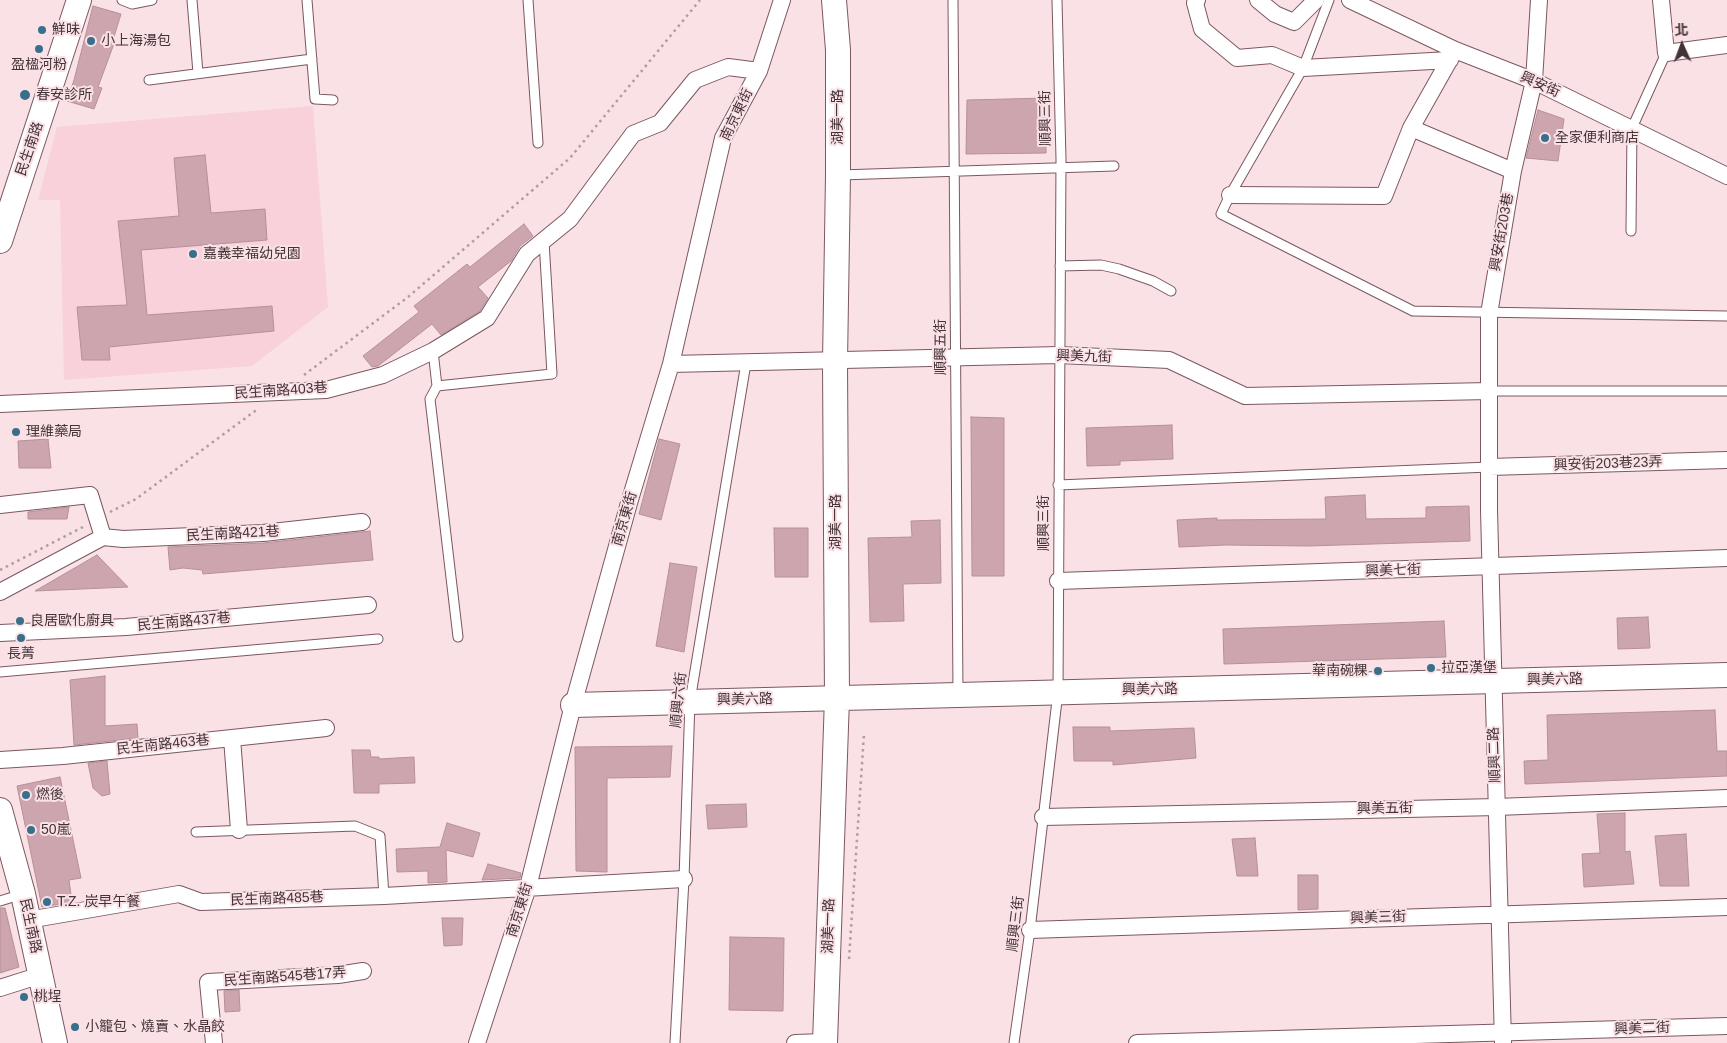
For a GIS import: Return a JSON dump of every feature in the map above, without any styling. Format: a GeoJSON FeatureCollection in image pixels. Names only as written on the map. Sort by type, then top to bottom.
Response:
{"type":"FeatureCollection","features":[{"type":"Feature","properties":{"kind":"street","name":"民生南路"},"geometry":{"type":"LineString","coordinates":[[1,230],[79,0]]}},
{"type":"Feature","properties":{"kind":"street","name":"南京東街"},"geometry":{"type":"LineString","coordinates":[[477,1043],[528,887],[573,705],[629,503],[671,364],[723,138],[759,71],[782,0]]}},
{"type":"Feature","properties":{"kind":"street","name":"湖美一路"},"geometry":{"type":"LineString","coordinates":[[824,1043],[837,698],[834,362],[838,175],[838,50],[834,0]]}},
{"type":"Feature","properties":{"kind":"street"},"geometry":{"type":"LineString","coordinates":[[1197,0],[1195,3],[1202,28],[1237,58],[1272,55],[1303,68],[1452,55]]}},
{"type":"Feature","properties":{"kind":"street"},"geometry":{"type":"LineString","coordinates":[[1258,0],[1275,14],[1294,22],[1316,0]]}},
{"type":"Feature","properties":{"kind":"street","name":"興安街"},"geometry":{"type":"LineString","coordinates":[[1350,0],[1452,55],[1534,81],[1727,176]]}},
{"type":"Feature","properties":{"kind":"street","name":"興安街203巷"},"geometry":{"type":"LineString","coordinates":[[1489,467],[1489,314],[1513,171],[1534,81],[1539,0]]}},
{"type":"Feature","properties":{"kind":"street"},"geometry":{"type":"LineString","coordinates":[[1661,0],[1666,54],[1727,46]]}},
{"type":"Feature","properties":{"kind":"street"},"geometry":{"type":"LineString","coordinates":[[1230,195],[1384,196],[1411,128],[1452,55]]}},
{"type":"Feature","properties":{"kind":"street","name":"民生南路403巷"},"geometry":{"type":"LineString","coordinates":[[0,404],[326,390],[384,375],[433,351],[487,318],[527,254],[570,218],[633,134],[660,123],[695,80],[728,67],[759,71]]}},
{"type":"Feature","properties":{"kind":"street"},"geometry":{"type":"LineString","coordinates":[[1411,128],[1513,171]]}},
{"type":"Feature","properties":{"kind":"street","name":"興美九街"},"geometry":{"type":"LineString","coordinates":[[671,364],[834,362],[1059,355],[1169,360],[1245,396],[1489,391]]}},
{"type":"Feature","properties":{"kind":"street","name":"興安街203巷23弄"},"geometry":{"type":"LineString","coordinates":[[1489,467],[1727,460]]}},
{"type":"Feature","properties":{"kind":"street","name":"順興二路"},"geometry":{"type":"LineString","coordinates":[[1489,467],[1493,681],[1501,914],[1502,1038]]}},
{"type":"Feature","properties":{"kind":"street"},"geometry":{"type":"LineString","coordinates":[[0,505],[90,495],[103,537],[0,592]]}},
{"type":"Feature","properties":{"kind":"street","name":"民生南路421巷"},"geometry":{"type":"LineString","coordinates":[[103,537],[123,539],[263,534],[362,522]]}},
{"type":"Feature","properties":{"kind":"street","name":"興美七街"},"geometry":{"type":"LineString","coordinates":[[1058,581],[1727,558]]}},
{"type":"Feature","properties":{"kind":"street","name":"民生南路437巷"},"geometry":{"type":"LineString","coordinates":[[0,633],[126,627],[368,605]]}},
{"type":"Feature","properties":{"kind":"street","name":"興美六路"},"geometry":{"type":"LineString","coordinates":[[573,705],[1727,675]]}},
{"type":"Feature","properties":{"kind":"street","name":"民生南路463巷"},"geometry":{"type":"LineString","coordinates":[[0,760],[326,728]]}},
{"type":"Feature","properties":{"kind":"street"},"geometry":{"type":"LineString","coordinates":[[232,738],[239,830]]}},
{"type":"Feature","properties":{"kind":"street","name":"興美五街"},"geometry":{"type":"LineString","coordinates":[[1043,817],[1497,807],[1727,798]]}},
{"type":"Feature","properties":{"kind":"street","name":"民生南路"},"geometry":{"type":"LineString","coordinates":[[0,815],[23,894],[55,1043]]}},
{"type":"Feature","properties":{"kind":"street","name":"民生南路485巷"},"geometry":{"type":"LineString","coordinates":[[28,920],[179,894],[201,902],[384,896],[684,879]]}},
{"type":"Feature","properties":{"kind":"street","name":"興美三街"},"geometry":{"type":"LineString","coordinates":[[1030,930],[1727,907]]}},
{"type":"Feature","properties":{"kind":"street","name":"民生南路545巷17弄"},"geometry":{"type":"LineString","coordinates":[[214,1043],[208,982],[338,975],[363,971]]}},
{"type":"Feature","properties":{"kind":"street"},"geometry":{"type":"LineString","coordinates":[[0,988],[41,975]]}},
{"type":"Feature","properties":{"kind":"street","name":"興美二街"},"geometry":{"type":"LineString","coordinates":[[1137,1043],[1502,1038],[1727,1026]]}},
{"type":"Feature","properties":{"kind":"street"},"geometry":{"type":"LineString","coordinates":[[795,1043],[824,1043]]}},
{"type":"Feature","properties":{"kind":"lane"},"geometry":{"type":"LineString","coordinates":[[122,0],[132,4],[152,0]]}},
{"type":"Feature","properties":{"kind":"lane"},"geometry":{"type":"LineString","coordinates":[[192,0],[198,73]]}},
{"type":"Feature","properties":{"kind":"lane"},"geometry":{"type":"LineString","coordinates":[[307,0],[315,99],[333,100]]}},
{"type":"Feature","properties":{"kind":"lane"},"geometry":{"type":"LineString","coordinates":[[528,0],[538,143]]}},
{"type":"Feature","properties":{"kind":"lane","name":"順興五街"},"geometry":{"type":"LineString","coordinates":[[953,0],[958,695]]}},
{"type":"Feature","properties":{"kind":"lane","name":"順興三街"},"geometry":{"type":"LineString","coordinates":[[1014,1043],[1030,930],[1058,692],[1060,167],[1057,0]]}},
{"type":"Feature","properties":{"kind":"lane"},"geometry":{"type":"LineString","coordinates":[[1329,0],[1303,68],[1221,214],[1414,311],[1489,314],[1727,316]]}},
{"type":"Feature","properties":{"kind":"lane"},"geometry":{"type":"LineString","coordinates":[[1631,231],[1632,128],[1666,54]]}},
{"type":"Feature","properties":{"kind":"lane"},"geometry":{"type":"LineString","coordinates":[[150,80],[312,59]]}},
{"type":"Feature","properties":{"kind":"lane"},"geometry":{"type":"LineString","coordinates":[[838,175],[1114,166]]}},
{"type":"Feature","properties":{"kind":"lane"},"geometry":{"type":"LineString","coordinates":[[437,386],[552,374],[544,241]]}},
{"type":"Feature","properties":{"kind":"lane"},"geometry":{"type":"LineString","coordinates":[[1060,266],[1101,266],[1119,269],[1171,291]]}},
{"type":"Feature","properties":{"kind":"lane"},"geometry":{"type":"LineString","coordinates":[[433,351],[437,386],[430,399],[458,637]]}},
{"type":"Feature","properties":{"kind":"lane","name":"順興六街"},"geometry":{"type":"LineString","coordinates":[[675,1043],[684,879],[690,702],[746,363]]}},
{"type":"Feature","properties":{"kind":"lane"},"geometry":{"type":"LineString","coordinates":[[1489,391],[1727,391]]}},
{"type":"Feature","properties":{"kind":"lane"},"geometry":{"type":"LineString","coordinates":[[1058,485],[1489,467]]}},
{"type":"Feature","properties":{"kind":"lane"},"geometry":{"type":"LineString","coordinates":[[0,672],[378,639]]}},
{"type":"Feature","properties":{"kind":"lane"},"geometry":{"type":"LineString","coordinates":[[196,832],[354,826],[380,836],[384,896]]}},
{"type":"Feature","properties":{"kind":"lane"},"geometry":{"type":"LineString","coordinates":[[0,901],[23,894]]}},
{"type":"Feature","properties":{"kind":"path"},"geometry":{"type":"LineString","coordinates":[[0,570],[136,499],[408,297],[570,158],[700,0]]}},
{"type":"Feature","properties":{"kind":"path"},"geometry":{"type":"LineString","coordinates":[[849,962],[864,734]]}},
{"type":"Feature","properties":{"kind":"shaded area","name":"嘉義幸福幼兒園"},"geometry":{"type":"Polygon","coordinates":[[[313,106],[328,307],[252,366],[64,380],[60,200],[38,200],[57,127],[313,106]]]}},
{"type":"Feature","properties":{"kind":"building"},"geometry":{"type":"Polygon","coordinates":[[[93,6],[121,14],[113,40],[115,41],[98,87],[102,88],[94,109],[67,101],[93,6]]]}},
{"type":"Feature","properties":{"kind":"building"},"geometry":{"type":"Polygon","coordinates":[[[1046,98],[1046,153],[966,154],[967,100],[1046,98]]]}},
{"type":"Feature","properties":{"kind":"building","name":"全家便利商店"},"geometry":{"type":"Polygon","coordinates":[[[1538,110],[1564,119],[1558,161],[1526,158],[1538,110]]]}},
{"type":"Feature","properties":{"kind":"building"},"geometry":{"type":"Polygon","coordinates":[[[205,155],[211,213],[265,209],[267,240],[141,250],[147,315],[272,306],[274,331],[109,347],[110,360],[82,360],[77,307],[127,305],[118,221],[179,216],[174,158],[205,155]]]}},
{"type":"Feature","properties":{"kind":"building"},"geometry":{"type":"Polygon","coordinates":[[[524,224],[533,236],[520,246],[511,261],[478,287],[488,298],[480,311],[441,335],[432,324],[378,366],[372,367],[363,356],[419,312],[414,306],[467,264],[470,267],[524,224]]]}},
{"type":"Feature","properties":{"kind":"building"},"geometry":{"type":"Polygon","coordinates":[[[971,417],[1004,418],[1004,576],[972,576],[971,417]]]}},
{"type":"Feature","properties":{"kind":"building"},"geometry":{"type":"Polygon","coordinates":[[[1172,425],[1173,459],[1120,461],[1120,465],[1087,466],[1086,428],[1172,425]]]}},
{"type":"Feature","properties":{"kind":"building"},"geometry":{"type":"Polygon","coordinates":[[[48,439],[51,468],[19,468],[18,441],[48,439]]]}},
{"type":"Feature","properties":{"kind":"building"},"geometry":{"type":"Polygon","coordinates":[[[659,439],[680,444],[661,520],[639,514],[659,439]]]}},
{"type":"Feature","properties":{"kind":"building"},"geometry":{"type":"Polygon","coordinates":[[[1365,495],[1366,519],[1426,518],[1426,507],[1469,506],[1470,541],[1308,546],[1226,545],[1179,547],[1177,520],[1217,518],[1217,520],[1326,519],[1325,497],[1365,495]]]}},
{"type":"Feature","properties":{"kind":"building"},"geometry":{"type":"Polygon","coordinates":[[[69,507],[67,519],[28,519],[28,512],[69,507]]]}},
{"type":"Feature","properties":{"kind":"building"},"geometry":{"type":"Polygon","coordinates":[[[940,520],[941,583],[903,584],[904,621],[870,622],[868,538],[912,537],[911,521],[940,520]]]}},
{"type":"Feature","properties":{"kind":"building"},"geometry":{"type":"Polygon","coordinates":[[[774,528],[808,528],[808,577],[775,577],[774,528]]]}},
{"type":"Feature","properties":{"kind":"building"},"geometry":{"type":"Polygon","coordinates":[[[370,531],[373,560],[203,574],[202,570],[183,568],[170,570],[168,547],[264,543],[370,531]]]}},
{"type":"Feature","properties":{"kind":"building"},"geometry":{"type":"Polygon","coordinates":[[[97,555],[128,587],[35,591],[97,555]]]}},
{"type":"Feature","properties":{"kind":"building"},"geometry":{"type":"Polygon","coordinates":[[[670,563],[697,567],[684,652],[656,646],[670,563]]]}},
{"type":"Feature","properties":{"kind":"building"},"geometry":{"type":"Polygon","coordinates":[[[1648,617],[1650,648],[1618,649],[1617,618],[1648,617]]]}},
{"type":"Feature","properties":{"kind":"building"},"geometry":{"type":"Polygon","coordinates":[[[1444,621],[1446,657],[1224,664],[1223,629],[1444,621]]]}},
{"type":"Feature","properties":{"kind":"building"},"geometry":{"type":"Polygon","coordinates":[[[105,676],[105,726],[137,724],[138,738],[74,745],[70,680],[105,676]]]}},
{"type":"Feature","properties":{"kind":"building"},"geometry":{"type":"Polygon","coordinates":[[[1715,710],[1717,751],[1727,751],[1727,776],[1525,784],[1524,761],[1548,760],[1547,715],[1715,710]]]}},
{"type":"Feature","properties":{"kind":"building"},"geometry":{"type":"Polygon","coordinates":[[[1073,727],[1110,727],[1110,731],[1194,728],[1196,758],[1113,765],[1113,761],[1074,761],[1073,727]]]}},
{"type":"Feature","properties":{"kind":"building"},"geometry":{"type":"Polygon","coordinates":[[[672,746],[670,777],[607,778],[607,872],[576,871],[575,747],[672,746]]]}},
{"type":"Feature","properties":{"kind":"building"},"geometry":{"type":"Polygon","coordinates":[[[352,750],[370,750],[371,757],[379,757],[379,759],[414,757],[415,783],[379,784],[379,793],[354,793],[352,750]]]}},
{"type":"Feature","properties":{"kind":"building"},"geometry":{"type":"Polygon","coordinates":[[[107,761],[110,794],[102,796],[93,788],[88,763],[107,761]]]}},
{"type":"Feature","properties":{"kind":"building"},"geometry":{"type":"Polygon","coordinates":[[[60,777],[81,878],[69,880],[72,902],[42,907],[17,786],[60,777]]]}},
{"type":"Feature","properties":{"kind":"building"},"geometry":{"type":"Polygon","coordinates":[[[746,804],[747,827],[708,829],[706,805],[746,804]]]}},
{"type":"Feature","properties":{"kind":"building"},"geometry":{"type":"Polygon","coordinates":[[[1625,813],[1625,852],[1630,851],[1634,884],[1584,887],[1582,854],[1600,853],[1597,814],[1625,813]]]}},
{"type":"Feature","properties":{"kind":"building"},"geometry":{"type":"Polygon","coordinates":[[[447,823],[480,833],[473,857],[446,850],[447,882],[428,883],[428,871],[397,872],[396,849],[440,847],[447,823]]]}},
{"type":"Feature","properties":{"kind":"building"},"geometry":{"type":"Polygon","coordinates":[[[1686,834],[1689,886],[1660,886],[1655,836],[1686,834]]]}},
{"type":"Feature","properties":{"kind":"building"},"geometry":{"type":"Polygon","coordinates":[[[1255,838],[1258,876],[1237,876],[1232,839],[1255,838]]]}},
{"type":"Feature","properties":{"kind":"building"},"geometry":{"type":"Polygon","coordinates":[[[488,864],[521,873],[520,878],[482,880],[488,864]]]}},
{"type":"Feature","properties":{"kind":"building"},"geometry":{"type":"Polygon","coordinates":[[[1298,875],[1318,875],[1318,909],[1298,910],[1298,875]]]}},
{"type":"Feature","properties":{"kind":"building"},"geometry":{"type":"Polygon","coordinates":[[[0,908],[5,908],[19,967],[0,973],[0,908]]]}},
{"type":"Feature","properties":{"kind":"building"},"geometry":{"type":"Polygon","coordinates":[[[442,918],[463,918],[462,945],[444,946],[442,918]]]}},
{"type":"Feature","properties":{"kind":"building"},"geometry":{"type":"Polygon","coordinates":[[[730,937],[784,938],[783,1011],[729,1010],[730,937]]]}},
{"type":"Feature","properties":{"kind":"building"},"geometry":{"type":"Polygon","coordinates":[[[239,990],[240,1011],[225,1012],[224,991],[239,990]]]}},
{"type":"Feature","properties":{"kind":"place","name":"鮮味"},"geometry":{"type":"Point","coordinates":[42,30]}},
{"type":"Feature","properties":{"kind":"place","name":"小上海湯包"},"geometry":{"type":"Point","coordinates":[91,41]}},
{"type":"Feature","properties":{"kind":"place","name":"盈楹河粉"},"geometry":{"type":"Point","coordinates":[39,49]}},
{"type":"Feature","properties":{"kind":"place","name":"春安診所"},"geometry":{"type":"Point","coordinates":[25,95]}},
{"type":"Feature","properties":{"kind":"place","name":"全家便利商店"},"geometry":{"type":"Point","coordinates":[1545,138]}},
{"type":"Feature","properties":{"kind":"place","name":"嘉義幸福幼兒園"},"geometry":{"type":"Point","coordinates":[193,254]}},
{"type":"Feature","properties":{"kind":"place","name":"理維藥局"},"geometry":{"type":"Point","coordinates":[16,432]}},
{"type":"Feature","properties":{"kind":"place","name":"良居歐化廚具"},"geometry":{"type":"Point","coordinates":[20,621]}},
{"type":"Feature","properties":{"kind":"place","name":"長菁"},"geometry":{"type":"Point","coordinates":[21,638]}},
{"type":"Feature","properties":{"kind":"place","name":"拉亞漢堡"},"geometry":{"type":"Point","coordinates":[1431,668]}},
{"type":"Feature","properties":{"kind":"place","name":"華南碗粿"},"geometry":{"type":"Point","coordinates":[1378,671]}},
{"type":"Feature","properties":{"kind":"place","name":"燃後"},"geometry":{"type":"Point","coordinates":[26,795]}},
{"type":"Feature","properties":{"kind":"place","name":"50嵐"},"geometry":{"type":"Point","coordinates":[31,830]}},
{"type":"Feature","properties":{"kind":"place","name":"T.Z. 炭早午餐"},"geometry":{"type":"Point","coordinates":[47,902]}},
{"type":"Feature","properties":{"kind":"place","name":"桃埕"},"geometry":{"type":"Point","coordinates":[24,997]}},
{"type":"Feature","properties":{"kind":"place","name":"小籠包、燒賣、水晶餃"},"geometry":{"type":"Point","coordinates":[75,1027]}}]}
